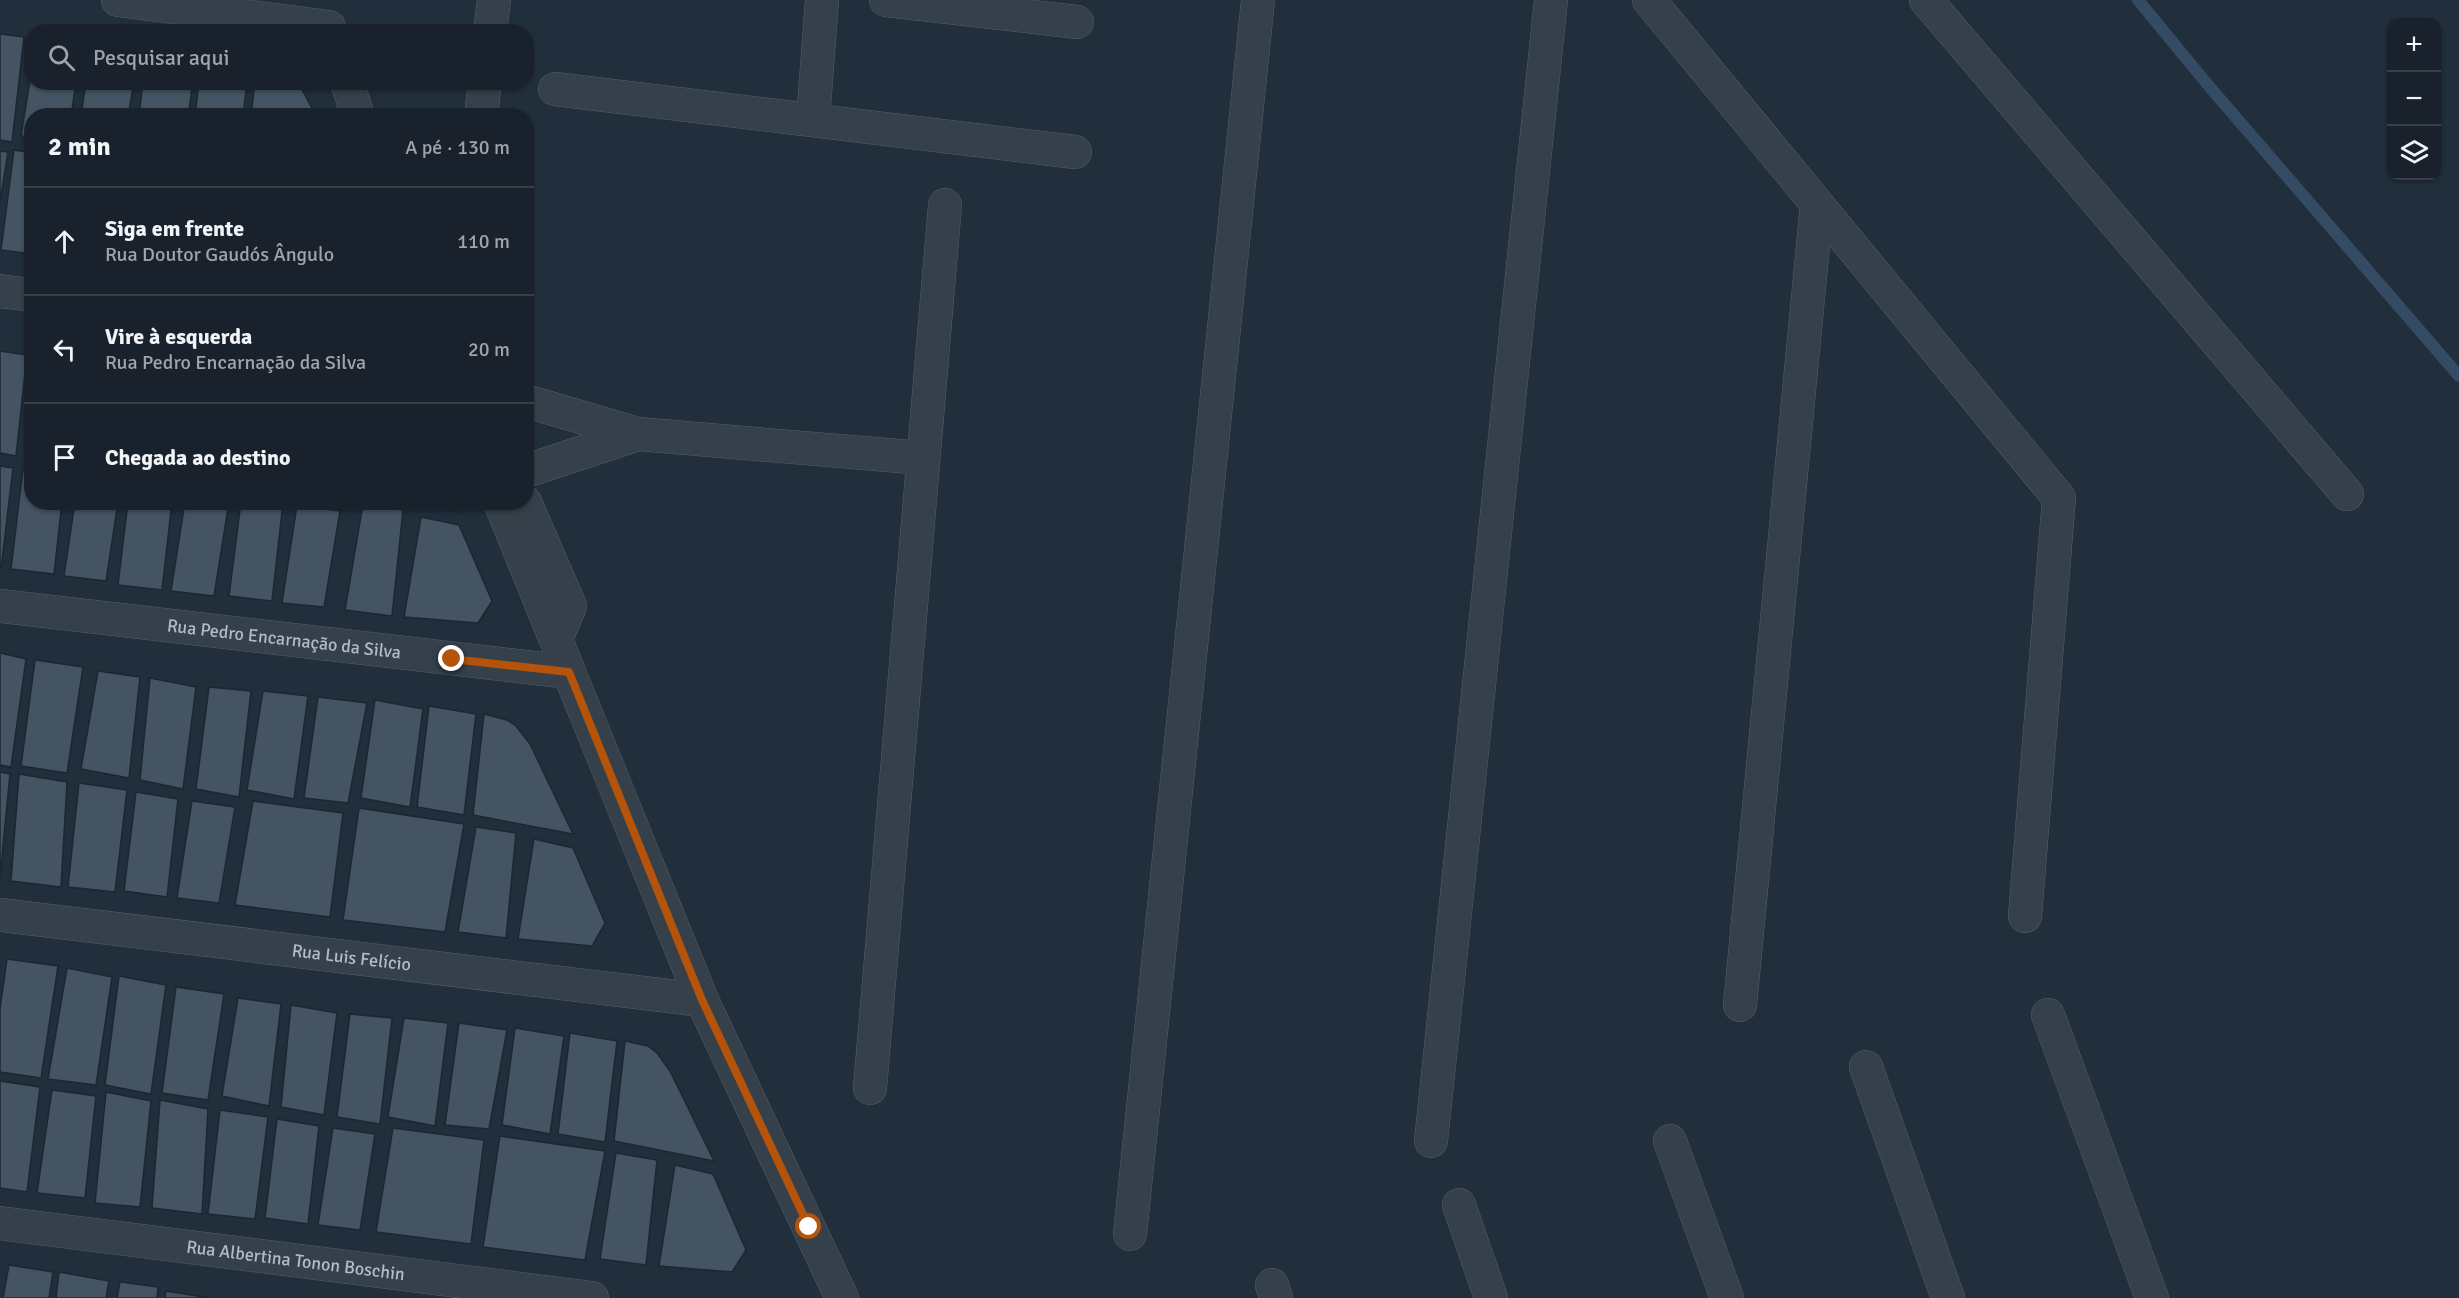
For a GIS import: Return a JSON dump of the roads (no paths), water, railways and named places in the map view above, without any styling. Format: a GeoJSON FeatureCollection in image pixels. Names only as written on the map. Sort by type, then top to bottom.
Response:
{"type":"FeatureCollection","features":[{"type":"Feature","properties":{"kind":"street"},"geometry":{"type":"LineString","coordinates":[[118,0],[326,20]]}},
{"type":"Feature","properties":{"kind":"street"},"geometry":{"type":"LineString","coordinates":[[491,24],[494,0]]}},
{"type":"Feature","properties":{"kind":"street"},"geometry":{"type":"LineString","coordinates":[[813,120],[822,0]]}},
{"type":"Feature","properties":{"kind":"street"},"geometry":{"type":"LineString","coordinates":[[886,0],[1077,22]]}},
{"type":"Feature","properties":{"kind":"street"},"geometry":{"type":"LineString","coordinates":[[1130,1234],[1258,0]]}},
{"type":"Feature","properties":{"kind":"street"},"geometry":{"type":"LineString","coordinates":[[1431,1141],[1551,0]]}},
{"type":"Feature","properties":{"kind":"street"},"geometry":{"type":"LineString","coordinates":[[1649,0],[2059,498],[2025,916]]}},
{"type":"Feature","properties":{"kind":"street"},"geometry":{"type":"LineString","coordinates":[[1926,0],[2347,494]]}},
{"type":"Feature","properties":{"kind":"street"},"geometry":{"type":"LineString","coordinates":[[555,89],[1075,152]]}},
{"type":"Feature","properties":{"kind":"street"},"geometry":{"type":"LineString","coordinates":[[350,90],[355,108]]}},
{"type":"Feature","properties":{"kind":"street"},"geometry":{"type":"LineString","coordinates":[[482,108],[483,90]]}},
{"type":"Feature","properties":{"kind":"street"},"geometry":{"type":"LineString","coordinates":[[870,1088],[945,204]]}},
{"type":"Feature","properties":{"kind":"street"},"geometry":{"type":"LineString","coordinates":[[1740,1005],[1817,204]]}},
{"type":"Feature","properties":{"kind":"street"},"geometry":{"type":"LineString","coordinates":[[0,291],[24,294]]}},
{"type":"Feature","properties":{"kind":"street"},"geometry":{"type":"LineString","coordinates":[[534,403],[638,434],[923,458]]}},
{"type":"Feature","properties":{"kind":"street"},"geometry":{"type":"LineString","coordinates":[[534,468],[638,434]]}},
{"type":"Feature","properties":{"kind":"street"},"geometry":{"type":"LineString","coordinates":[[503,510],[702,1000],[842,1298]]}},
{"type":"Feature","properties":{"kind":"street"},"geometry":{"type":"LineString","coordinates":[[528,510],[570,606],[556,639]]}},
{"type":"Feature","properties":{"kind":"street","name":"Rua Pedro Encarnação da Silva"},"geometry":{"type":"LineString","coordinates":[[0,606],[569,672]]}},
{"type":"Feature","properties":{"kind":"street","name":"Rua Luis Felício"},"geometry":{"type":"LineString","coordinates":[[0,915],[702,1000]]}},
{"type":"Feature","properties":{"kind":"street"},"geometry":{"type":"LineString","coordinates":[[2048,1015],[2152,1298]]}},
{"type":"Feature","properties":{"kind":"street"},"geometry":{"type":"LineString","coordinates":[[1866,1067],[1948,1298]]}},
{"type":"Feature","properties":{"kind":"street"},"geometry":{"type":"LineString","coordinates":[[1670,1141],[1727,1298]]}},
{"type":"Feature","properties":{"kind":"street"},"geometry":{"type":"LineString","coordinates":[[1459,1205],[1491,1298]]}},
{"type":"Feature","properties":{"kind":"street","name":"Rua Albertina Tonon Boschin"},"geometry":{"type":"LineString","coordinates":[[0,1223],[592,1298]]}},
{"type":"Feature","properties":{"kind":"waterway"},"geometry":{"type":"LineString","coordinates":[[2138,0],[2208,85],[2459,376]]}}]}
